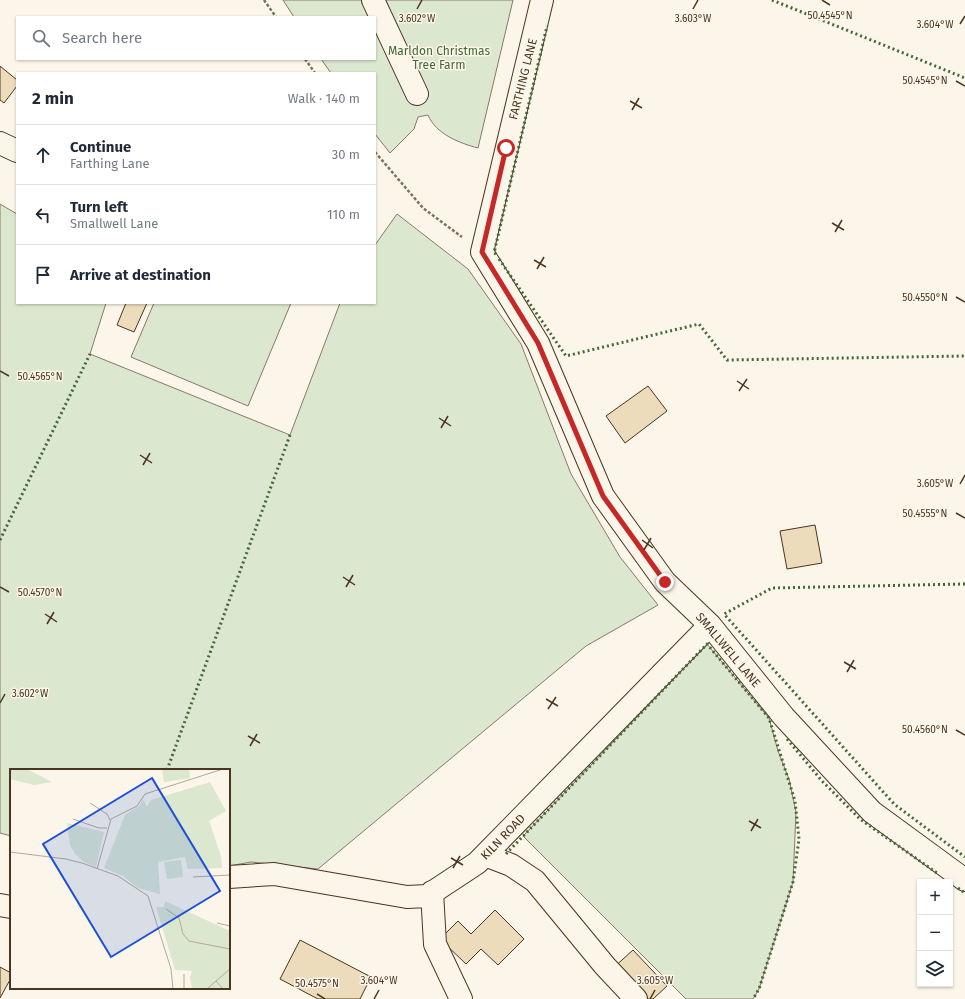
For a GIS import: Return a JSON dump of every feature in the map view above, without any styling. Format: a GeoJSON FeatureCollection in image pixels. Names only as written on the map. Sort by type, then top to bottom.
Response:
{"type":"FeatureCollection","features":[{"type":"Feature","properties":{"kind":"street"},"geometry":{"type":"LineString","coordinates":[[373,0],[417,94]]}},
{"type":"Feature","properties":{"kind":"street","name":"FARTHING LANE"},"geometry":{"type":"LineString","coordinates":[[482,252],[542,0]]}},
{"type":"Feature","properties":{"kind":"street"},"geometry":{"type":"LineString","coordinates":[[0,143],[16,151]]}},
{"type":"Feature","properties":{"kind":"street","name":"SMALLWELL LANE"},"geometry":{"type":"LineString","coordinates":[[482,252],[538,343],[603,496],[665,582],[710,625],[784,717],[872,812],[965,880]]}},
{"type":"Feature","properties":{"kind":"street","name":"KILN ROAD"},"geometry":{"type":"LineString","coordinates":[[230,877],[274,874],[407,897],[427,896],[477,863],[710,625]]}},
{"type":"Feature","properties":{"kind":"street"},"geometry":{"type":"LineString","coordinates":[[485,855],[511,865],[535,881],[605,966],[636,999]]}},
{"type":"Feature","properties":{"kind":"street"},"geometry":{"type":"LineString","coordinates":[[432,892],[435,944],[461,999]]}},
{"type":"Feature","properties":{"kind":"street"},"geometry":{"type":"LineString","coordinates":[[0,905],[10,907]]}},
{"type":"Feature","properties":{"kind":"path"},"geometry":{"type":"LineString","coordinates":[[264,0],[275,16]]}},
{"type":"Feature","properties":{"kind":"path"},"geometry":{"type":"LineString","coordinates":[[306,60],[314,72]]}},
{"type":"Feature","properties":{"kind":"path"},"geometry":{"type":"LineString","coordinates":[[376,153],[423,208],[482,252]]}},
{"type":"Feature","properties":{"kind":"green space","name":"Marldon Christmas Tree Farm"},"geometry":{"type":"Polygon","coordinates":[[[283,0],[513,0],[478,148],[449,137],[432,122],[428,115],[418,117],[414,129],[390,153],[376,135],[376,72],[330,72],[322,60],[376,60],[376,16],[293,16],[283,0]]]}},
{"type":"Feature","properties":{"kind":"green space"},"geometry":{"type":"Polygon","coordinates":[[[0,204],[16,213],[16,304],[106,304],[90,354],[290,435],[340,304],[376,304],[376,244],[397,214],[468,269],[521,344],[571,474],[620,557],[658,605],[586,646],[318,869],[251,862],[230,866],[230,769],[10,769],[10,836],[0,833],[0,204]]]}},
{"type":"Feature","properties":{"kind":"green space"},"geometry":{"type":"Polygon","coordinates":[[[154,304],[291,304],[248,406],[131,357],[154,304]]]}},
{"type":"Feature","properties":{"kind":"green space"},"geometry":{"type":"Polygon","coordinates":[[[707,644],[769,718],[778,751],[789,779],[796,812],[793,882],[759,989],[753,999],[686,999],[523,836],[707,644]]]}},
{"type":"Feature","properties":{"kind":"building"},"geometry":{"type":"Polygon","coordinates":[[[0,66],[16,79],[16,87],[4,103],[0,100],[0,66]]]}},
{"type":"Feature","properties":{"kind":"building"},"geometry":{"type":"Polygon","coordinates":[[[126,304],[147,304],[134,332],[117,325],[126,304]]]}},
{"type":"Feature","properties":{"kind":"building"},"geometry":{"type":"Polygon","coordinates":[[[648,386],[667,411],[625,443],[606,416],[648,386]]]}},
{"type":"Feature","properties":{"kind":"building"},"geometry":{"type":"Polygon","coordinates":[[[815,525],[822,563],[787,569],[780,531],[815,525]]]}},
{"type":"Feature","properties":{"kind":"building"},"geometry":{"type":"Polygon","coordinates":[[[495,910],[524,939],[498,965],[481,949],[466,964],[440,939],[458,921],[471,934],[495,910]]]}},
{"type":"Feature","properties":{"kind":"building"},"geometry":{"type":"Polygon","coordinates":[[[300,940],[371,977],[360,999],[318,999],[280,979],[300,940]]]}},
{"type":"Feature","properties":{"kind":"building"},"geometry":{"type":"Polygon","coordinates":[[[633,950],[667,986],[653,999],[640,999],[612,969],[633,950]]]}},
{"type":"Feature","properties":{"kind":"building"},"geometry":{"type":"Polygon","coordinates":[[[0,967],[10,972],[10,980],[0,998],[0,967]]]}},
{"type":"Feature","properties":{"kind":"hedge"},"geometry":{"type":"LineString","coordinates":[[772,0],[965,78]]}},
{"type":"Feature","properties":{"kind":"hedge"},"geometry":{"type":"LineString","coordinates":[[496,254],[494,253],[547,26]]}},
{"type":"Feature","properties":{"kind":"hedge"},"geometry":{"type":"LineString","coordinates":[[499,259],[566,356],[699,324],[727,360],[965,356]]}},
{"type":"Feature","properties":{"kind":"hedge"},"geometry":{"type":"LineString","coordinates":[[0,540],[90,354]]}},
{"type":"Feature","properties":{"kind":"hedge"},"geometry":{"type":"LineString","coordinates":[[167,769],[290,435]]}},
{"type":"Feature","properties":{"kind":"hedge"},"geometry":{"type":"LineString","coordinates":[[965,584],[772,588],[724,614],[894,804],[965,857]]}},
{"type":"Feature","properties":{"kind":"hedge"},"geometry":{"type":"LineString","coordinates":[[506,854],[707,644],[769,718],[795,801],[799,839],[793,882],[759,989],[753,999]]}},
{"type":"Feature","properties":{"kind":"hedge"},"geometry":{"type":"LineString","coordinates":[[787,739],[822,781],[860,819],[937,873]]}},
{"type":"Feature","properties":{"kind":"hedge"},"geometry":{"type":"LineString","coordinates":[[958,888],[965,893]]}},
{"type":"Feature","properties":{"kind":"route"},"geometry":{"type":"LineString","coordinates":[[506,148],[482,252],[538,343],[603,496],[665,582]]}}]}
